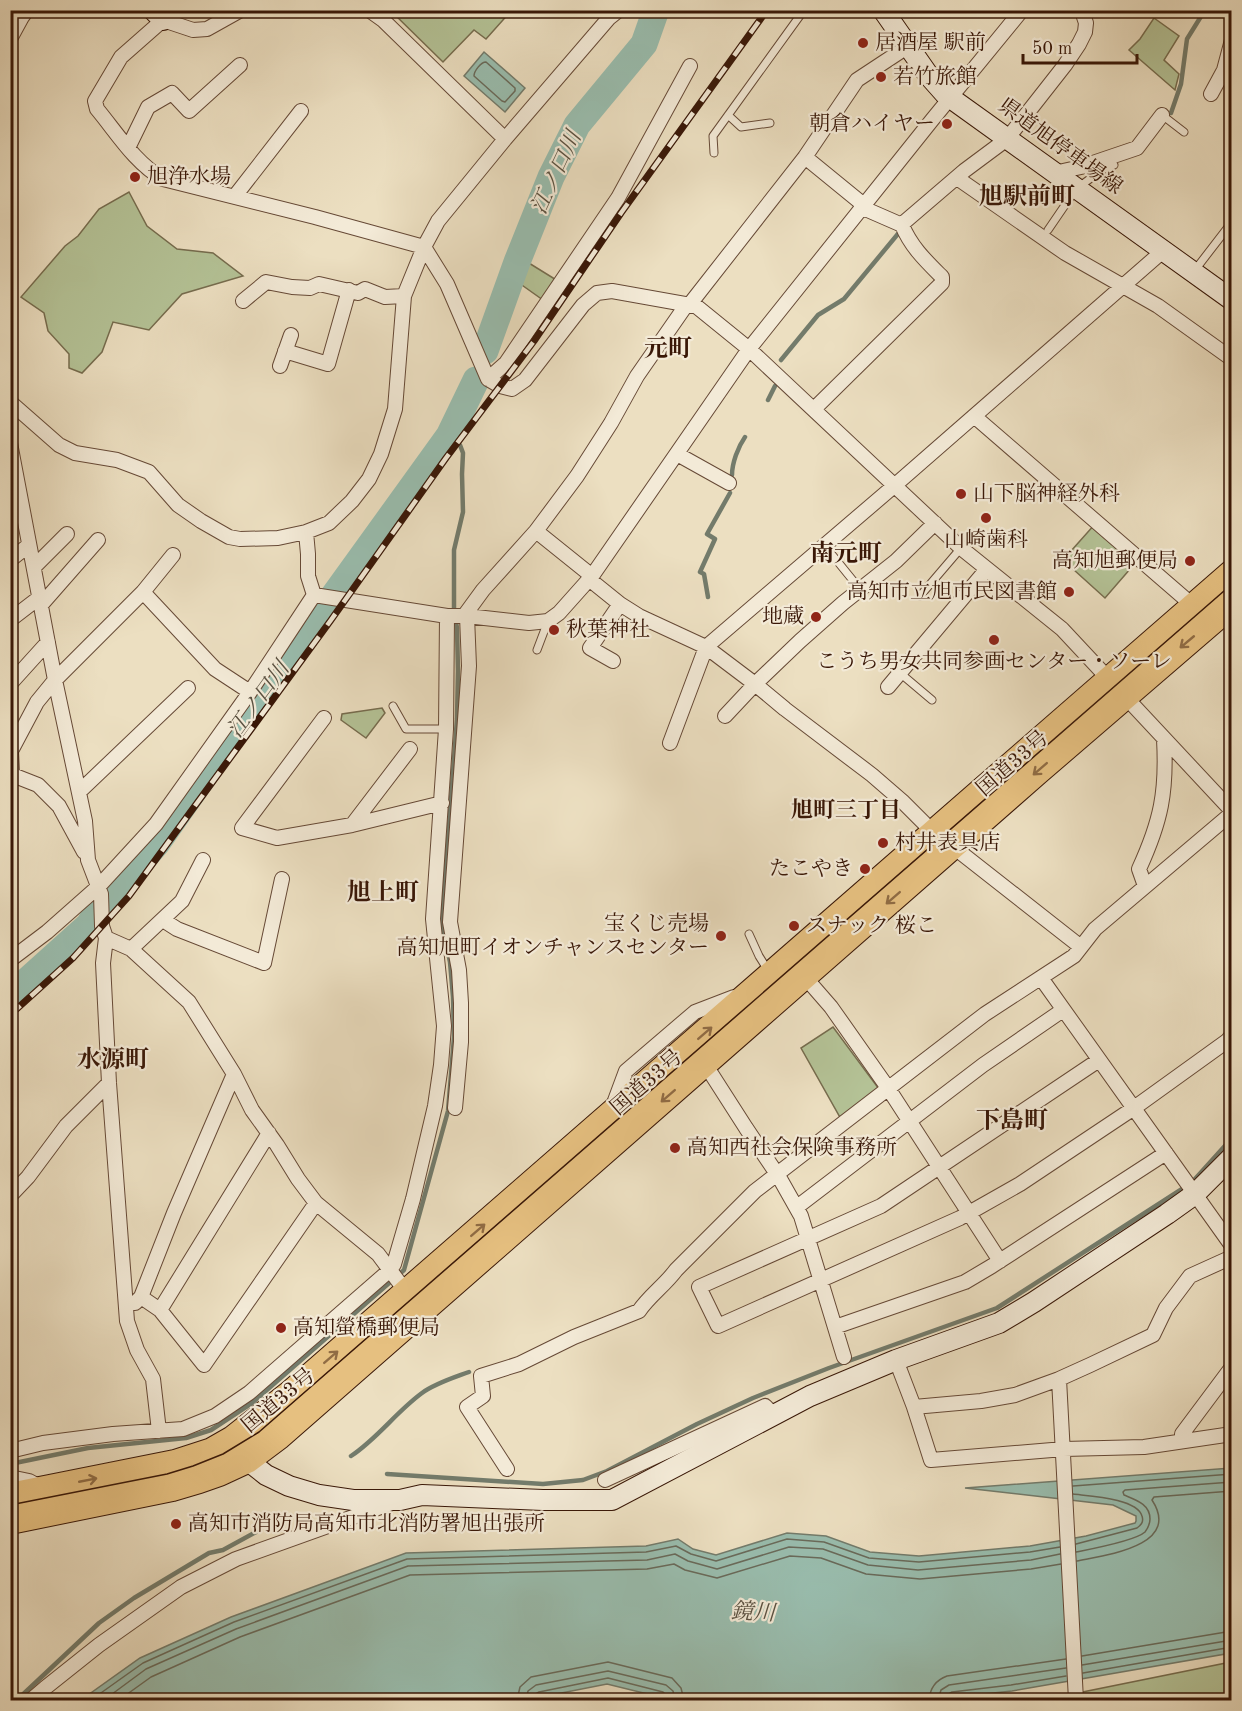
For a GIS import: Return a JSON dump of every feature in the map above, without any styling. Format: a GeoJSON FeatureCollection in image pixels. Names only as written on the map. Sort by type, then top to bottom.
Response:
{"type":"FeatureCollection","features":[{"type":"Feature","properties":{"kind":"highway","name":"国道33号"},"geometry":{"type":"LineString","coordinates":[[10,1496],[175,1464],[212,1451],[240,1449],[279,1436],[401,1285],[772,985],[944,839],[1202,613],[1232,573]]}},
{"type":"Feature","properties":{"kind":"highway","name":"国道33号"},"geometry":{"type":"LineString","coordinates":[[1202,613],[1232,604]]}},
{"type":"Feature","properties":{"kind":"highway","name":"国道33号"},"geometry":{"type":"LineString","coordinates":[[401,1285],[705,1064],[772,985],[804,976],[944,839]]}},
{"type":"Feature","properties":{"kind":"highway","name":"国道33号"},"geometry":{"type":"LineString","coordinates":[[10,1521],[172,1488],[219,1473],[240,1449]]}},
{"type":"Feature","properties":{"kind":"street"},"geometry":{"type":"LineString","coordinates":[[10,39],[27,10]]}},
{"type":"Feature","properties":{"kind":"street"},"geometry":{"type":"LineString","coordinates":[[241,10],[207,29],[193,30],[158,15],[121,57],[95,100],[97,109],[150,172],[163,179],[424,247],[447,284],[488,379],[500,386],[512,389],[525,380],[583,305],[597,293],[612,291],[696,306],[749,349],[961,548],[1062,629],[1232,812],[1095,929],[1074,956],[985,1014],[755,1191],[646,1301],[639,1311],[574,1337],[519,1364],[481,1376],[483,1396],[467,1407],[507,1469]]}},
{"type":"Feature","properties":{"kind":"street"},"geometry":{"type":"LineString","coordinates":[[369,10],[383,20],[504,139]]}},
{"type":"Feature","properties":{"kind":"street"},"geometry":{"type":"LineString","coordinates":[[10,402],[59,445],[75,453],[117,460],[149,472],[178,506],[229,537],[240,540],[278,538],[306,532],[329,523],[352,501],[369,479],[381,454],[395,409],[404,296],[424,247],[438,221],[504,139],[609,18],[619,10]]}},
{"type":"Feature","properties":{"kind":"street","name":"県道旭停車場線"},"geometry":{"type":"LineString","coordinates":[[883,10],[937,87],[950,98],[1054,173],[1082,178],[1163,251],[1232,300]]}},
{"type":"Feature","properties":{"kind":"street"},"geometry":{"type":"LineString","coordinates":[[318,595],[457,616],[529,623],[548,621],[560,613],[591,577],[749,349],[1022,10]]}},
{"type":"Feature","properties":{"kind":"street"},"geometry":{"type":"LineString","coordinates":[[901,225],[1008,139],[1079,44],[1085,32],[1086,23],[1082,11]]}},
{"type":"Feature","properties":{"kind":"street"},"geometry":{"type":"LineString","coordinates":[[1211,94],[1224,70],[1232,40]]}},
{"type":"Feature","properties":{"kind":"street"},"geometry":{"type":"LineString","coordinates":[[401,1285],[398,1255],[413,1198],[446,1107],[461,1042],[451,985],[433,919],[446,729],[457,616],[536,531],[583,468],[637,376],[689,304],[805,157],[857,80],[908,47]]}},
{"type":"Feature","properties":{"kind":"street"},"geometry":{"type":"LineString","coordinates":[[128,148],[147,107],[172,93],[189,111],[240,64]]}},
{"type":"Feature","properties":{"kind":"street"},"geometry":{"type":"LineString","coordinates":[[488,379],[506,363],[618,198],[690,66]]}},
{"type":"Feature","properties":{"kind":"street"},"geometry":{"type":"LineString","coordinates":[[235,196],[301,111]]}},
{"type":"Feature","properties":{"kind":"street"},"geometry":{"type":"LineString","coordinates":[[1082,178],[1100,167],[1131,155],[1162,115]]}},
{"type":"Feature","properties":{"kind":"street"},"geometry":{"type":"LineString","coordinates":[[805,157],[864,207],[901,225],[916,251],[942,277],[942,283],[814,409]]}},
{"type":"Feature","properties":{"kind":"street"},"geometry":{"type":"LineString","coordinates":[[957,178],[1065,253],[1158,306],[1232,359]]}},
{"type":"Feature","properties":{"kind":"street"},"geometry":{"type":"LineString","coordinates":[[670,743],[706,646],[974,417],[1163,251]]}},
{"type":"Feature","properties":{"kind":"street"},"geometry":{"type":"LineString","coordinates":[[243,301],[266,282],[310,288],[319,284],[358,293],[365,289],[385,297],[404,296]]}},
{"type":"Feature","properties":{"kind":"street"},"geometry":{"type":"LineString","coordinates":[[285,351],[328,364],[349,290]]}},
{"type":"Feature","properties":{"kind":"street"},"geometry":{"type":"LineString","coordinates":[[280,366],[291,335]]}},
{"type":"Feature","properties":{"kind":"street"},"geometry":{"type":"LineString","coordinates":[[974,417],[1202,613]]}},
{"type":"Feature","properties":{"kind":"street"},"geometry":{"type":"LineString","coordinates":[[10,443],[48,642],[80,792],[88,860]]}},
{"type":"Feature","properties":{"kind":"street"},"geometry":{"type":"LineString","coordinates":[[677,454],[729,483]]}},
{"type":"Feature","properties":{"kind":"street"},"geometry":{"type":"LineString","coordinates":[[725,716],[800,641],[896,561],[935,523]]}},
{"type":"Feature","properties":{"kind":"street"},"geometry":{"type":"LineString","coordinates":[[10,524],[25,526]]}},
{"type":"Feature","properties":{"kind":"street"},"geometry":{"type":"LineString","coordinates":[[536,531],[620,604],[639,616],[706,646],[872,775],[944,839],[1081,947]]}},
{"type":"Feature","properties":{"kind":"street"},"geometry":{"type":"LineString","coordinates":[[306,532],[309,576],[318,595]]}},
{"type":"Feature","properties":{"kind":"street"},"geometry":{"type":"LineString","coordinates":[[34,567],[67,534]]}},
{"type":"Feature","properties":{"kind":"street"},"geometry":{"type":"LineString","coordinates":[[10,620],[40,601],[98,540]]}},
{"type":"Feature","properties":{"kind":"street"},"geometry":{"type":"LineString","coordinates":[[10,560],[30,545]]}},
{"type":"Feature","properties":{"kind":"street"},"geometry":{"type":"LineString","coordinates":[[159,1431],[153,1379],[137,1350],[128,1321],[109,1083],[103,963],[106,938],[102,926],[100,890],[88,860],[59,806],[38,785],[11,775],[11,752],[37,702],[143,592],[173,555]]}},
{"type":"Feature","properties":{"kind":"street"},"geometry":{"type":"LineString","coordinates":[[888,687],[987,569]]}},
{"type":"Feature","properties":{"kind":"street"},"geometry":{"type":"LineString","coordinates":[[143,592],[215,669],[250,692]]}},
{"type":"Feature","properties":{"kind":"street"},"geometry":{"type":"LineString","coordinates":[[10,960],[100,890],[156,824],[318,595]]}},
{"type":"Feature","properties":{"kind":"street"},"geometry":{"type":"LineString","coordinates":[[613,661],[591,648],[620,604]]}},
{"type":"Feature","properties":{"kind":"street"},"geometry":{"type":"LineString","coordinates":[[446,1107],[441,1065],[444,1026],[451,985],[459,970],[450,922],[469,666],[457,616]]}},
{"type":"Feature","properties":{"kind":"street"},"geometry":{"type":"LineString","coordinates":[[10,684],[48,642]]}},
{"type":"Feature","properties":{"kind":"street"},"geometry":{"type":"LineString","coordinates":[[80,792],[188,688]]}},
{"type":"Feature","properties":{"kind":"street"},"geometry":{"type":"LineString","coordinates":[[324,718],[242,828],[277,838],[352,825],[442,803]]}},
{"type":"Feature","properties":{"kind":"street"},"geometry":{"type":"LineString","coordinates":[[1144,886],[1139,868],[1155,832],[1162,807],[1166,769],[1164,739]]}},
{"type":"Feature","properties":{"kind":"street"},"geometry":{"type":"LineString","coordinates":[[352,825],[410,748]]}},
{"type":"Feature","properties":{"kind":"street"},"geometry":{"type":"LineString","coordinates":[[131,949],[182,901],[203,860]]}},
{"type":"Feature","properties":{"kind":"street"},"geometry":{"type":"LineString","coordinates":[[163,920],[177,929],[264,963],[282,879]]}},
{"type":"Feature","properties":{"kind":"street"},"geometry":{"type":"LineString","coordinates":[[106,938],[131,949],[189,1002],[234,1074],[252,1110],[298,1179],[316,1203],[378,1254],[401,1285]]}},
{"type":"Feature","properties":{"kind":"street"},"geometry":{"type":"LineString","coordinates":[[804,976],[831,1007],[888,1088],[1000,1261]]}},
{"type":"Feature","properties":{"kind":"street"},"geometry":{"type":"LineString","coordinates":[[1041,978],[1232,1246]]}},
{"type":"Feature","properties":{"kind":"street"},"geometry":{"type":"LineString","coordinates":[[797,1207],[983,1065],[1063,1010]]}},
{"type":"Feature","properties":{"kind":"street"},"geometry":{"type":"LineString","coordinates":[[1099,1060],[881,1206],[699,1287],[718,1326],[960,1218],[1020,1184],[1134,1108],[1227,1041],[1232,1035]]}},
{"type":"Feature","properties":{"kind":"street"},"geometry":{"type":"LineString","coordinates":[[705,1064],[797,1207],[844,1357]]}},
{"type":"Feature","properties":{"kind":"street"},"geometry":{"type":"LineString","coordinates":[[127,1311],[141,1297],[174,1212],[234,1074]]}},
{"type":"Feature","properties":{"kind":"street"},"geometry":{"type":"LineString","coordinates":[[10,1196],[28,1177],[66,1126],[109,1083]]}},
{"type":"Feature","properties":{"kind":"street"},"geometry":{"type":"LineString","coordinates":[[160,1310],[269,1133]]}},
{"type":"Feature","properties":{"kind":"street"},"geometry":{"type":"LineString","coordinates":[[835,1327],[965,1282],[1166,1153]]}},
{"type":"Feature","properties":{"kind":"street"},"geometry":{"type":"LineString","coordinates":[[32,1701],[99,1645],[181,1587],[236,1559],[400,1500],[422,1495],[543,1500],[612,1500],[810,1396],[896,1360],[999,1323],[1167,1214],[1232,1157]]}},
{"type":"Feature","properties":{"kind":"street"},"geometry":{"type":"LineString","coordinates":[[141,1297],[160,1310],[204,1365],[316,1203]]}},
{"type":"Feature","properties":{"kind":"street"},"geometry":{"type":"LineString","coordinates":[[914,1407],[981,1401],[1014,1395],[1059,1379],[1153,1335],[1166,1308],[1190,1276],[1232,1257]]}},
{"type":"Feature","properties":{"kind":"street"},"geometry":{"type":"LineString","coordinates":[[10,1451],[44,1443],[113,1434],[183,1429],[216,1416],[401,1285]]}},
{"type":"Feature","properties":{"kind":"street"},"geometry":{"type":"LineString","coordinates":[[896,1360],[931,1460],[1064,1449],[1144,1447],[1232,1434]]}},
{"type":"Feature","properties":{"kind":"street"},"geometry":{"type":"LineString","coordinates":[[1182,1434],[1232,1367]]}},
{"type":"Feature","properties":{"kind":"street"},"geometry":{"type":"LineString","coordinates":[[1059,1379],[1076,1701]]}},
{"type":"Feature","properties":{"kind":"street"},"geometry":{"type":"LineString","coordinates":[[605,1480],[765,1406],[774,1415]]}},
{"type":"Feature","properties":{"kind":"street"},"geometry":{"type":"LineString","coordinates":[[1099,1448],[1142,1438],[1182,1434],[1201,1439]]}},
{"type":"Feature","properties":{"kind":"street"},"geometry":{"type":"LineString","coordinates":[[240,1449],[266,1475],[289,1486],[319,1495],[353,1500],[400,1500]]}},
{"type":"Feature","properties":{"kind":"street"},"geometry":{"type":"LineString","coordinates":[[10,1477],[29,1481],[45,1489]]}},
{"type":"Feature","properties":{"kind":"lane"},"geometry":{"type":"LineString","coordinates":[[714,153],[713,136],[804,10]]}},
{"type":"Feature","properties":{"kind":"lane"},"geometry":{"type":"LineString","coordinates":[[728,115],[741,127],[770,123]]}},
{"type":"Feature","properties":{"kind":"lane"},"geometry":{"type":"LineString","coordinates":[[1162,115],[1185,132]]}},
{"type":"Feature","properties":{"kind":"lane"},"geometry":{"type":"LineString","coordinates":[[1100,167],[1114,165]]}},
{"type":"Feature","properties":{"kind":"lane"},"geometry":{"type":"LineString","coordinates":[[1048,230],[1082,178]]}},
{"type":"Feature","properties":{"kind":"lane"},"geometry":{"type":"LineString","coordinates":[[1193,272],[1232,222]]}},
{"type":"Feature","properties":{"kind":"lane"},"geometry":{"type":"LineString","coordinates":[[824,545],[855,583]]}},
{"type":"Feature","properties":{"kind":"lane"},"geometry":{"type":"LineString","coordinates":[[920,596],[961,548]]}},
{"type":"Feature","properties":{"kind":"lane"},"geometry":{"type":"LineString","coordinates":[[537,650],[548,621]]}},
{"type":"Feature","properties":{"kind":"lane"},"geometry":{"type":"LineString","coordinates":[[900,673],[932,700]]}},
{"type":"Feature","properties":{"kind":"lane"},"geometry":{"type":"LineString","coordinates":[[393,706],[406,729],[446,729]]}},
{"type":"Feature","properties":{"kind":"lane"},"geometry":{"type":"LineString","coordinates":[[749,934],[772,985]]}},
{"type":"Feature","properties":{"kind":"shaded area"},"geometry":{"type":"Polygon","coordinates":[[[391,11],[511,11],[486,39],[474,30],[443,62],[391,11]]]}},
{"type":"Feature","properties":{"kind":"shaded area"},"geometry":{"type":"Polygon","coordinates":[[[1154,18],[1179,36],[1164,60],[1179,74],[1175,90],[1129,50],[1140,39],[1154,18]]]}},
{"type":"Feature","properties":{"kind":"shaded area"},"geometry":{"type":"Polygon","coordinates":[[[129,192],[147,226],[177,249],[213,253],[243,276],[182,294],[149,330],[113,322],[102,352],[82,373],[69,368],[69,354],[48,331],[44,313],[21,297],[65,246],[78,236],[99,209],[129,192]]]}},
{"type":"Feature","properties":{"kind":"shaded area"},"geometry":{"type":"Polygon","coordinates":[[[524,260],[558,281],[543,300],[519,283],[524,260]]]}},
{"type":"Feature","properties":{"kind":"shaded area"},"geometry":{"type":"Polygon","coordinates":[[[1095,524],[1137,561],[1105,598],[1063,560],[1095,524]]]}},
{"type":"Feature","properties":{"kind":"shaded area"},"geometry":{"type":"Polygon","coordinates":[[[382,708],[385,713],[366,738],[341,720],[342,714],[382,708]]]}},
{"type":"Feature","properties":{"kind":"shaded area"},"geometry":{"type":"Polygon","coordinates":[[[833,1027],[879,1089],[841,1119],[801,1048],[833,1027]]]}},
{"type":"Feature","properties":{"kind":"shaded area"},"geometry":{"type":"Polygon","coordinates":[[[1231,1662],[1231,1700],[1043,1700],[1231,1662]]]}},
{"type":"Feature","properties":{"kind":"water"},"geometry":{"type":"Polygon","coordinates":[[[484,52],[525,88],[505,112],[464,76],[484,52]]]}},
{"type":"Feature","properties":{"kind":"water","name":"鏡川"},"geometry":{"type":"Polygon","coordinates":[[[1231,1468],[1231,1653],[1012,1691],[928,1700],[672,1700],[607,1684],[526,1700],[81,1700],[140,1658],[231,1617],[406,1553],[646,1546],[678,1539],[693,1549],[716,1555],[787,1533],[826,1536],[870,1552],[919,1556],[1030,1546],[1086,1536],[1135,1523],[1136,1516],[1113,1505],[965,1488],[1231,1468]]]}},
{"type":"Feature","properties":{"kind":"waterway","name":"江ノ口川"},"geometry":{"type":"LineString","coordinates":[[485,351],[551,177],[577,125],[644,44],[656,10]]}},
{"type":"Feature","properties":{"kind":"waterway"},"geometry":{"type":"LineString","coordinates":[[1171,113],[1181,84],[1187,39],[1205,10]]}},
{"type":"Feature","properties":{"kind":"waterway"},"geometry":{"type":"LineString","coordinates":[[781,360],[818,315],[844,299],[902,229]]}},
{"type":"Feature","properties":{"kind":"waterway","name":"江ノ口川"},"geometry":{"type":"LineString","coordinates":[[10,996],[89,925],[157,843],[449,436],[476,380]]}},
{"type":"Feature","properties":{"kind":"waterway"},"geometry":{"type":"LineString","coordinates":[[768,400],[775,386]]}},
{"type":"Feature","properties":{"kind":"waterway"},"geometry":{"type":"LineString","coordinates":[[732,475],[736,455],[745,437]]}},
{"type":"Feature","properties":{"kind":"waterway"},"geometry":{"type":"LineString","coordinates":[[10,1464],[88,1448],[186,1438],[211,1430],[252,1403],[404,1270],[448,1111],[454,1037],[450,962],[442,922],[457,719],[458,671],[457,628],[454,610],[454,550],[463,512],[463,453],[460,445]]}},
{"type":"Feature","properties":{"kind":"waterway"},"geometry":{"type":"LineString","coordinates":[[708,597],[704,574],[700,572],[715,539],[707,534],[730,493]]}},
{"type":"Feature","properties":{"kind":"waterway"},"geometry":{"type":"LineString","coordinates":[[387,1474],[543,1484],[583,1480],[607,1471],[753,1398],[829,1368],[997,1308],[1182,1189],[1195,1179],[1232,1138]]}},
{"type":"Feature","properties":{"kind":"waterway"},"geometry":{"type":"LineString","coordinates":[[351,1456],[422,1393],[469,1372]]}},
{"type":"Feature","properties":{"kind":"waterway"},"geometry":{"type":"LineString","coordinates":[[17,1700],[99,1623],[134,1598],[209,1553],[223,1550],[256,1532]]}},
{"type":"Feature","properties":{"kind":"tram line"},"geometry":{"type":"LineString","coordinates":[[10,1505],[167,1474],[223,1454],[259,1432],[1232,584]]}},
{"type":"Feature","properties":{"kind":"railway"},"geometry":{"type":"LineString","coordinates":[[10,1015],[73,958],[129,896],[331,620],[446,458],[534,341],[621,213],[767,10]]}},
{"type":"Feature","properties":{"kind":"place","name":"居酒屋 駅前"},"geometry":{"type":"Point","coordinates":[863,43]}},
{"type":"Feature","properties":{"kind":"place","name":"若竹旅館"},"geometry":{"type":"Point","coordinates":[881,77]}},
{"type":"Feature","properties":{"kind":"place","name":"朝倉ハイヤー"},"geometry":{"type":"Point","coordinates":[947,124]}},
{"type":"Feature","properties":{"kind":"place","name":"旭浄水場"},"geometry":{"type":"Point","coordinates":[135,177]}},
{"type":"Feature","properties":{"kind":"place","name":"山下脳神経外科"},"geometry":{"type":"Point","coordinates":[961,494]}},
{"type":"Feature","properties":{"kind":"place","name":"山崎歯科"},"geometry":{"type":"Point","coordinates":[986,518]}},
{"type":"Feature","properties":{"kind":"place","name":"高知旭郵便局"},"geometry":{"type":"Point","coordinates":[1190,561]}},
{"type":"Feature","properties":{"kind":"place","name":"高知市立旭市民図書館"},"geometry":{"type":"Point","coordinates":[1069,592]}},
{"type":"Feature","properties":{"kind":"place","name":"地蔵"},"geometry":{"type":"Point","coordinates":[816,617]}},
{"type":"Feature","properties":{"kind":"place","name":"秋葉神社"},"geometry":{"type":"Point","coordinates":[554,630]}},
{"type":"Feature","properties":{"kind":"place","name":"こうち男女共同参画センター・ソーレ"},"geometry":{"type":"Point","coordinates":[994,640]}},
{"type":"Feature","properties":{"kind":"place","name":"村井表具店"},"geometry":{"type":"Point","coordinates":[883,843]}},
{"type":"Feature","properties":{"kind":"place","name":"たこやき"},"geometry":{"type":"Point","coordinates":[865,869]}},
{"type":"Feature","properties":{"kind":"place","name":"スナック 桜こ"},"geometry":{"type":"Point","coordinates":[794,926]}},
{"type":"Feature","properties":{"kind":"place","name":"宝くじ売場 高知旭町イオンチャンスセンター"},"geometry":{"type":"Point","coordinates":[721,936]}},
{"type":"Feature","properties":{"kind":"place","name":"高知西社会保険事務所"},"geometry":{"type":"Point","coordinates":[675,1148]}},
{"type":"Feature","properties":{"kind":"place","name":"高知螢橋郵便局"},"geometry":{"type":"Point","coordinates":[281,1328]}},
{"type":"Feature","properties":{"kind":"place","name":"高知市消防局高知市北消防署旭出張所"},"geometry":{"type":"Point","coordinates":[176,1524]}},
{"type":"Feature","properties":{"kind":"district","name":"旭駅前町"},"geometry":{"type":"Point","coordinates":[1027,198]}},
{"type":"Feature","properties":{"kind":"district","name":"元町"},"geometry":{"type":"Point","coordinates":[668,350]}},
{"type":"Feature","properties":{"kind":"district","name":"南元町"},"geometry":{"type":"Point","coordinates":[846,555]}},
{"type":"Feature","properties":{"kind":"district","name":"旭町三丁目"},"geometry":{"type":"Point","coordinates":[846,811]}},
{"type":"Feature","properties":{"kind":"district","name":"旭上町"},"geometry":{"type":"Point","coordinates":[383,894]}},
{"type":"Feature","properties":{"kind":"district","name":"水源町"},"geometry":{"type":"Point","coordinates":[113,1061]}},
{"type":"Feature","properties":{"kind":"district","name":"下島町"},"geometry":{"type":"Point","coordinates":[1012,1122]}}]}
